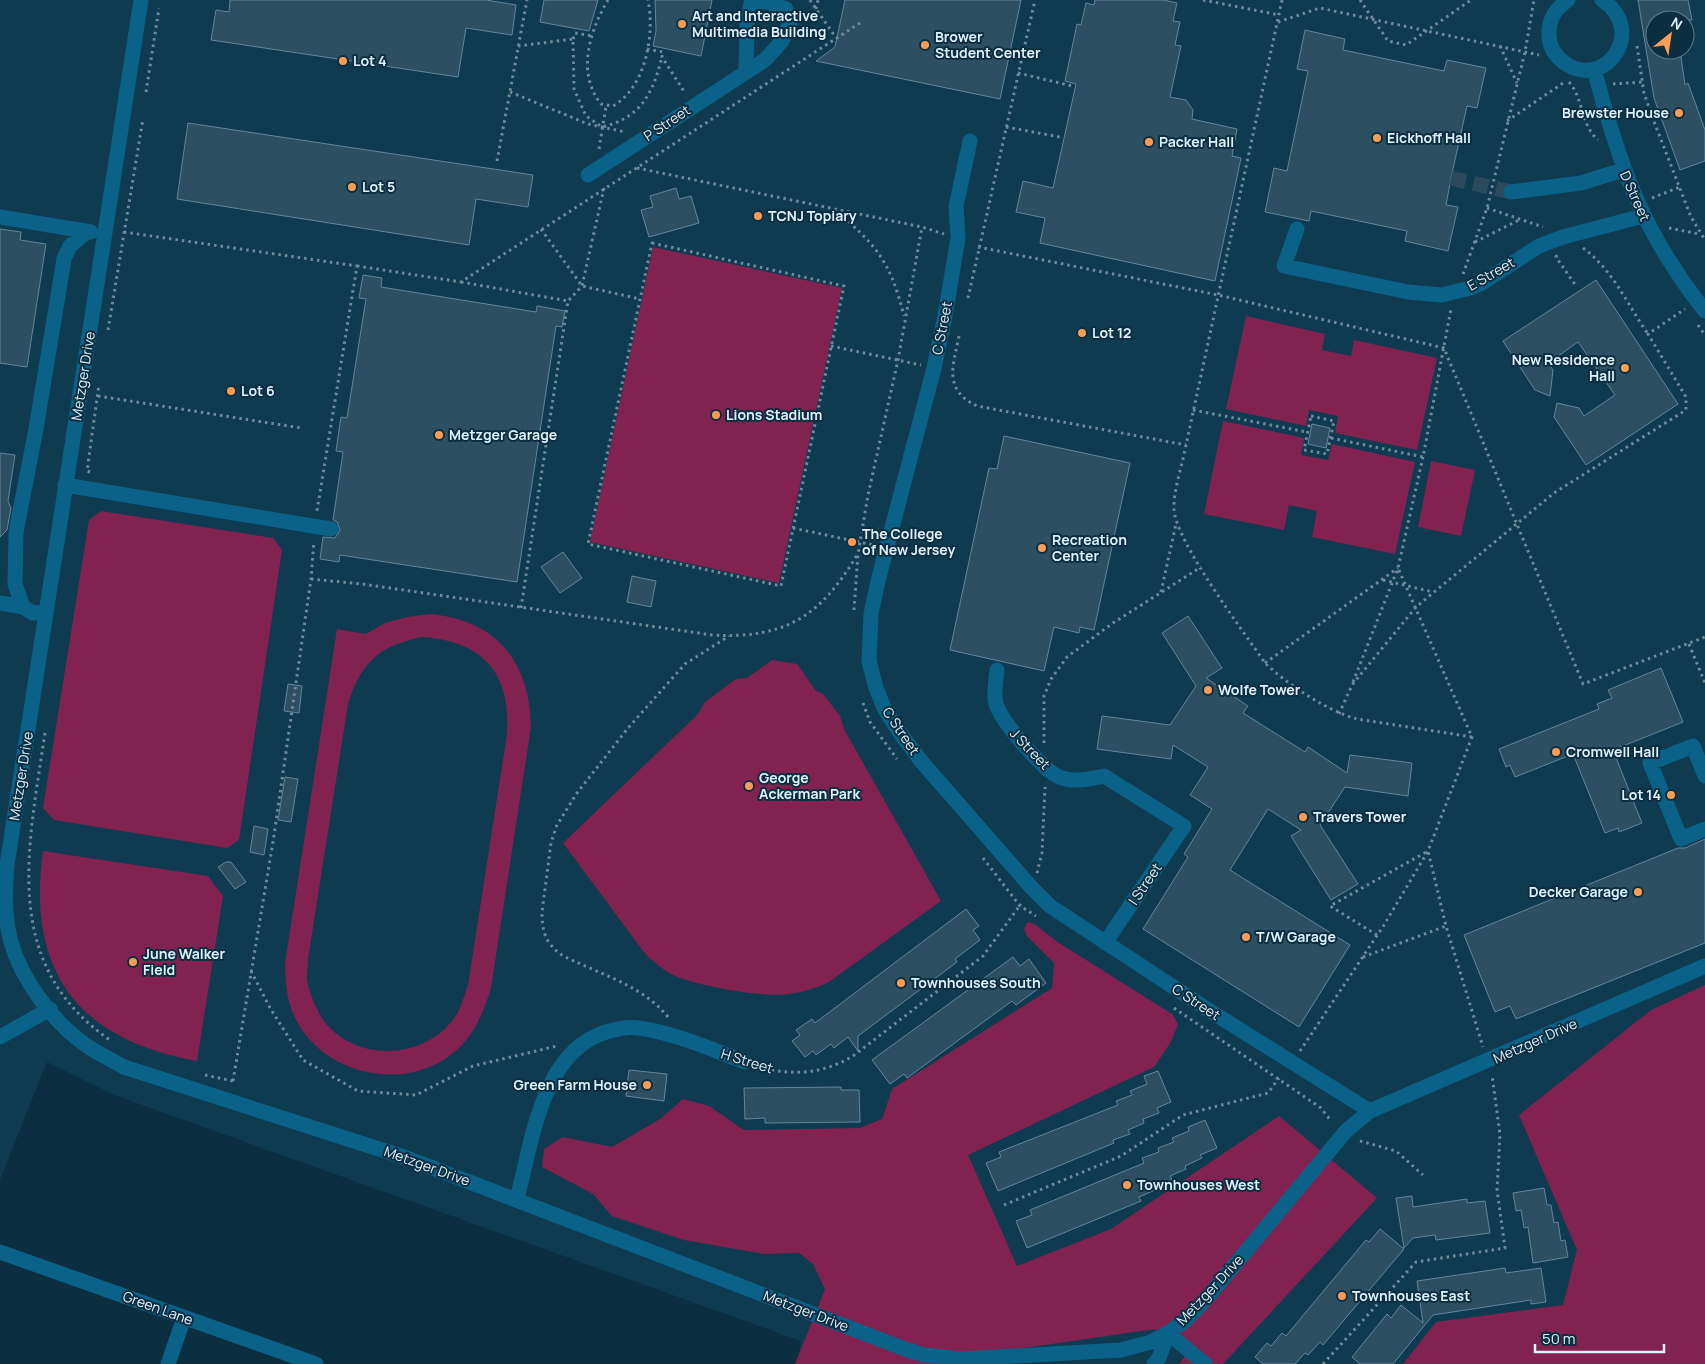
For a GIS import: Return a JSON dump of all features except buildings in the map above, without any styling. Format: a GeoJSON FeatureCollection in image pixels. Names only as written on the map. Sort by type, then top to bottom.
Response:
{"type":"FeatureCollection","features":[{"type":"Feature","properties":{"kind":"street","name":"Metzger Drive"},"geometry":{"type":"LineString","coordinates":[[141,0],[7,865],[5,894],[11,942],[22,969],[64,1028],[88,1046],[124,1067],[329,1132],[517,1199],[906,1349],[953,1361],[1047,1360],[1085,1358],[1134,1347],[1168,1333],[1185,1321],[1207,1298],[1346,1131],[1370,1112],[1705,966]]}},
{"type":"Feature","properties":{"kind":"street"},"geometry":{"type":"LineString","coordinates":[[1567,0],[1555,13],[1548,29],[1553,52],[1571,67],[1594,69],[1614,57],[1620,47],[1623,36],[1618,14],[1602,0]]}},
{"type":"Feature","properties":{"kind":"street","name":"D Street"},"geometry":{"type":"LineString","coordinates":[[1594,69],[1623,170],[1643,216],[1660,247],[1705,310]]}},
{"type":"Feature","properties":{"kind":"street","name":"P Street"},"geometry":{"type":"LineString","coordinates":[[588,175],[746,72]]}},
{"type":"Feature","properties":{"kind":"street","name":"C Street"},"geometry":{"type":"LineString","coordinates":[[970,141],[956,206],[958,238],[945,316],[934,368],[886,549],[871,614],[868,638],[869,661],[876,688],[885,710],[921,760],[1030,887],[1050,906],[1370,1112]]}},
{"type":"Feature","properties":{"kind":"street"},"geometry":{"type":"LineString","coordinates":[[1511,192],[1581,183],[1623,170]]}},
{"type":"Feature","properties":{"kind":"street","name":"E Street"},"geometry":{"type":"LineString","coordinates":[[1297,229],[1284,266],[1408,292],[1442,295],[1482,283],[1539,246],[1563,237],[1643,216]]}},
{"type":"Feature","properties":{"kind":"street"},"geometry":{"type":"LineString","coordinates":[[0,217],[87,232],[105,233]]}},
{"type":"Feature","properties":{"kind":"street"},"geometry":{"type":"LineString","coordinates":[[23,607],[15,584],[16,532],[36,429],[64,259],[70,246],[87,232]]}},
{"type":"Feature","properties":{"kind":"street"},"geometry":{"type":"LineString","coordinates":[[65,485],[322,522]]}},
{"type":"Feature","properties":{"kind":"street"},"geometry":{"type":"LineString","coordinates":[[0,603],[23,607],[33,613],[46,612]]}},
{"type":"Feature","properties":{"kind":"street","name":"J Street"},"geometry":{"type":"LineString","coordinates":[[997,670],[996,704],[1004,722],[1045,766],[1058,776],[1080,781],[1104,776],[1184,826]]}},
{"type":"Feature","properties":{"kind":"street"},"geometry":{"type":"LineString","coordinates":[[1705,776],[1693,746],[1650,762],[1681,839],[1705,829]]}},
{"type":"Feature","properties":{"kind":"street","name":"I Street"},"geometry":{"type":"LineString","coordinates":[[1106,943],[1184,826]]}},
{"type":"Feature","properties":{"kind":"street"},"geometry":{"type":"LineString","coordinates":[[0,1037],[50,1009]]}},
{"type":"Feature","properties":{"kind":"street","name":"H Street"},"geometry":{"type":"LineString","coordinates":[[517,1199],[544,1099],[558,1069],[582,1043],[618,1028],[638,1028],[677,1038],[745,1062]]}},
{"type":"Feature","properties":{"kind":"street","name":"Green Lane"},"geometry":{"type":"LineString","coordinates":[[0,1252],[316,1364]]}},
{"type":"Feature","properties":{"kind":"street"},"geometry":{"type":"LineString","coordinates":[[168,1364],[184,1318]]}},
{"type":"Feature","properties":{"kind":"street"},"geometry":{"type":"LineString","coordinates":[[1154,1364],[1159,1358],[1168,1333],[1206,1364]]}},
{"type":"Feature","properties":{"kind":"path"},"geometry":{"type":"LineString","coordinates":[[497,161],[528,0]]}},
{"type":"Feature","properties":{"kind":"path"},"geometry":{"type":"LineString","coordinates":[[606,106],[597,99],[589,80],[588,59],[597,18],[608,0]]}},
{"type":"Feature","properties":{"kind":"path"},"geometry":{"type":"LineString","coordinates":[[606,106],[618,102],[630,90],[643,65],[647,49],[650,17],[648,0]]}},
{"type":"Feature","properties":{"kind":"path"},"geometry":{"type":"LineString","coordinates":[[810,0],[836,38]]}},
{"type":"Feature","properties":{"kind":"path"},"geometry":{"type":"LineString","coordinates":[[816,9],[818,0]]}},
{"type":"Feature","properties":{"kind":"path"},"geometry":{"type":"LineString","coordinates":[[968,298],[1035,0]]}},
{"type":"Feature","properties":{"kind":"path"},"geometry":{"type":"LineString","coordinates":[[1203,0],[1279,15]]}},
{"type":"Feature","properties":{"kind":"path"},"geometry":{"type":"LineString","coordinates":[[1161,592],[1176,524],[1174,507],[1186,445],[1282,0]]}},
{"type":"Feature","properties":{"kind":"path"},"geometry":{"type":"LineString","coordinates":[[1360,0],[1388,41],[1406,45],[1471,0]]}},
{"type":"Feature","properties":{"kind":"path"},"geometry":{"type":"LineString","coordinates":[[1462,279],[1487,208],[1525,52],[1534,0]]}},
{"type":"Feature","properties":{"kind":"path"},"geometry":{"type":"LineString","coordinates":[[146,92],[159,8]]}},
{"type":"Feature","properties":{"kind":"path"},"geometry":{"type":"LineString","coordinates":[[1277,22],[1320,8],[1500,45],[1543,56]]}},
{"type":"Feature","properties":{"kind":"path"},"geometry":{"type":"LineString","coordinates":[[592,36],[575,33],[573,39],[574,89],[586,116],[602,127],[620,123],[642,106],[656,80],[664,52],[647,49]]}},
{"type":"Feature","properties":{"kind":"path"},"geometry":{"type":"LineString","coordinates":[[518,46],[573,39]]}},
{"type":"Feature","properties":{"kind":"path"},"geometry":{"type":"LineString","coordinates":[[1500,45],[1517,83]]}},
{"type":"Feature","properties":{"kind":"path"},"geometry":{"type":"LineString","coordinates":[[1636,45],[1642,82],[1652,119],[1700,234],[1705,240]]}},
{"type":"Feature","properties":{"kind":"path"},"geometry":{"type":"LineString","coordinates":[[662,57],[686,94]]}},
{"type":"Feature","properties":{"kind":"path"},"geometry":{"type":"LineString","coordinates":[[1018,72],[1072,86]]}},
{"type":"Feature","properties":{"kind":"path"},"geometry":{"type":"LineString","coordinates":[[1562,77],[1575,90],[1588,129],[1600,142]]}},
{"type":"Feature","properties":{"kind":"path"},"geometry":{"type":"LineString","coordinates":[[1507,122],[1567,81]]}},
{"type":"Feature","properties":{"kind":"path"},"geometry":{"type":"LineString","coordinates":[[1613,84],[1642,82]]}},
{"type":"Feature","properties":{"kind":"path"},"geometry":{"type":"LineString","coordinates":[[510,92],[588,124],[647,136]]}},
{"type":"Feature","properties":{"kind":"path"},"geometry":{"type":"LineString","coordinates":[[598,154],[606,106]]}},
{"type":"Feature","properties":{"kind":"path"},"geometry":{"type":"LineString","coordinates":[[108,330],[143,119]]}},
{"type":"Feature","properties":{"kind":"path"},"geometry":{"type":"LineString","coordinates":[[1006,127],[1060,138]]}},
{"type":"Feature","properties":{"kind":"path"},"geometry":{"type":"LineString","coordinates":[[637,168],[944,234]]}},
{"type":"Feature","properties":{"kind":"path"},"geometry":{"type":"LineString","coordinates":[[1647,200],[1680,187]]}},
{"type":"Feature","properties":{"kind":"path"},"geometry":{"type":"LineString","coordinates":[[521,608],[568,300],[582,286],[604,188]]}},
{"type":"Feature","properties":{"kind":"path"},"geometry":{"type":"LineString","coordinates":[[1487,208],[1551,230]]}},
{"type":"Feature","properties":{"kind":"path"},"geometry":{"type":"LineString","coordinates":[[834,209],[879,251],[891,272],[905,318]]}},
{"type":"Feature","properties":{"kind":"path"},"geometry":{"type":"LineString","coordinates":[[1475,243],[1522,219]]}},
{"type":"Feature","properties":{"kind":"path"},"geometry":{"type":"LineString","coordinates":[[1661,226],[1700,234]]}},
{"type":"Feature","properties":{"kind":"path"},"geometry":{"type":"LineString","coordinates":[[541,229],[582,286],[640,299]]}},
{"type":"Feature","properties":{"kind":"path"},"geometry":{"type":"LineString","coordinates":[[124,232],[357,266],[322,522],[311,579],[273,842],[230,1102]]}},
{"type":"Feature","properties":{"kind":"path"},"geometry":{"type":"LineString","coordinates":[[652,243],[844,286],[781,586],[588,544],[640,299],[652,243]]}},
{"type":"Feature","properties":{"kind":"path"},"geometry":{"type":"LineString","coordinates":[[1352,685],[1416,607],[1554,493],[1686,410],[1686,397],[1610,274],[1598,259],[1576,243]]}},
{"type":"Feature","properties":{"kind":"path"},"geometry":{"type":"LineString","coordinates":[[978,247],[1218,295],[1444,348]]}},
{"type":"Feature","properties":{"kind":"path"},"geometry":{"type":"LineString","coordinates":[[1559,248],[1556,257],[1576,286]]}},
{"type":"Feature","properties":{"kind":"path"},"geometry":{"type":"LineString","coordinates":[[460,282],[568,300]]}},
{"type":"Feature","properties":{"kind":"path"},"geometry":{"type":"LineString","coordinates":[[1339,714],[1398,568],[1423,457],[1452,305]]}},
{"type":"Feature","properties":{"kind":"path"},"geometry":{"type":"LineString","coordinates":[[1648,334],[1686,308]]}},
{"type":"Feature","properties":{"kind":"path"},"geometry":{"type":"LineString","coordinates":[[959,336],[952,372],[957,391],[966,401],[977,406],[1186,445]]}},
{"type":"Feature","properties":{"kind":"path"},"geometry":{"type":"LineString","coordinates":[[832,346],[922,365]]}},
{"type":"Feature","properties":{"kind":"path"},"geometry":{"type":"LineString","coordinates":[[1444,348],[1583,684],[1705,638]]}},
{"type":"Feature","properties":{"kind":"path"},"geometry":{"type":"LineString","coordinates":[[97,473],[87,471],[100,378]]}},
{"type":"Feature","properties":{"kind":"path"},"geometry":{"type":"LineString","coordinates":[[98,396],[301,428]]}},
{"type":"Feature","properties":{"kind":"path"},"geometry":{"type":"LineString","coordinates":[[1194,410],[1307,432]]}},
{"type":"Feature","properties":{"kind":"path"},"geometry":{"type":"LineString","coordinates":[[1311,416],[1334,421],[1328,454],[1304,450],[1307,432],[1311,416]]}},
{"type":"Feature","properties":{"kind":"path"},"geometry":{"type":"LineString","coordinates":[[1331,438],[1423,457]]}},
{"type":"Feature","properties":{"kind":"path"},"geometry":{"type":"LineString","coordinates":[[309,510],[322,522]]}},
{"type":"Feature","properties":{"kind":"path"},"geometry":{"type":"LineString","coordinates":[[1176,524],[1265,663],[1275,672],[1339,714],[1356,720],[1472,737]]}},
{"type":"Feature","properties":{"kind":"path"},"geometry":{"type":"LineString","coordinates":[[793,528],[860,541],[886,549]]}},
{"type":"Feature","properties":{"kind":"path"},"geometry":{"type":"LineString","coordinates":[[311,579],[362,584],[729,636],[745,636],[778,628],[810,613],[824,602],[839,584],[858,554]]}},
{"type":"Feature","properties":{"kind":"path"},"geometry":{"type":"LineString","coordinates":[[1036,876],[1042,854],[1045,766],[1044,696],[1051,680],[1067,657],[1113,623],[1202,567]]}},
{"type":"Feature","properties":{"kind":"path"},"geometry":{"type":"LineString","coordinates":[[1265,663],[1398,568]]}},
{"type":"Feature","properties":{"kind":"path"},"geometry":{"type":"LineString","coordinates":[[1297,1055],[1377,935],[1428,851],[1472,737],[1398,568]]}},
{"type":"Feature","properties":{"kind":"path"},"geometry":{"type":"LineString","coordinates":[[1383,580],[1434,592]]}},
{"type":"Feature","properties":{"kind":"path"},"geometry":{"type":"LineString","coordinates":[[677,1038],[668,1018],[657,1003],[643,993],[563,956],[555,950],[545,934],[542,912],[551,843],[557,825],[577,793],[628,728],[684,664],[729,636]]}},
{"type":"Feature","properties":{"kind":"path"},"geometry":{"type":"LineString","coordinates":[[1689,644],[1705,683]]}},
{"type":"Feature","properties":{"kind":"path"},"geometry":{"type":"LineString","coordinates":[[27,916],[26,871],[46,730]]}},
{"type":"Feature","properties":{"kind":"path"},"geometry":{"type":"LineString","coordinates":[[1428,851],[1446,926],[1483,1048]]}},
{"type":"Feature","properties":{"kind":"path"},"geometry":{"type":"LineString","coordinates":[[1377,935],[1330,906],[1428,851]]}},
{"type":"Feature","properties":{"kind":"path","name":"H Street"},"geometry":{"type":"LineString","coordinates":[[745,1062],[795,1073],[824,1070],[853,1056],[984,956],[1025,899]]}},
{"type":"Feature","properties":{"kind":"path"},"geometry":{"type":"LineString","coordinates":[[28,925],[36,953],[46,976],[79,1016],[115,1043]]}},
{"type":"Feature","properties":{"kind":"path"},"geometry":{"type":"LineString","coordinates":[[1362,957],[1446,926]]}},
{"type":"Feature","properties":{"kind":"path"},"geometry":{"type":"LineString","coordinates":[[251,971],[270,1008],[304,1060],[358,1091],[416,1095],[473,1066],[562,1045],[582,1043]]}},
{"type":"Feature","properties":{"kind":"path"},"geometry":{"type":"LineString","coordinates":[[1004,1205],[1121,1156],[1183,1115],[1268,1093],[1284,1072]]}},
{"type":"Feature","properties":{"kind":"path"},"geometry":{"type":"LineString","coordinates":[[198,1073],[233,1081]]}},
{"type":"Feature","properties":{"kind":"path"},"geometry":{"type":"LineString","coordinates":[[1323,1364],[1338,1350],[1413,1264],[1420,1261],[1505,1248],[1497,1190],[1500,1134],[1492,1075]]}},
{"type":"Feature","properties":{"kind":"path"},"geometry":{"type":"LineString","coordinates":[[1358,1140],[1396,1151],[1423,1175]]}},
{"type":"Feature","properties":{"kind":"shaded area","name":"The College of New Jersey"},"geometry":{"type":"Polygon","coordinates":[[[0,0],[1705,0],[1705,1034],[1594,1364],[797,1364],[801,1341],[114,1095],[47,1062],[0,1180],[0,0]]]}},
{"type":"Feature","properties":{"kind":"shaded area","name":"Lions Stadium"},"geometry":{"type":"Polygon","coordinates":[[[653,247],[842,288],[779,583],[590,542],[653,247]]]}},
{"type":"Feature","properties":{"kind":"shaded area"},"geometry":{"type":"Polygon","coordinates":[[[1246,316],[1325,334],[1322,350],[1351,356],[1354,340],[1437,358],[1417,450],[1335,433],[1338,416],[1309,410],[1306,426],[1226,409],[1246,316]]]}},
{"type":"Feature","properties":{"kind":"shaded area"},"geometry":{"type":"Polygon","coordinates":[[[1223,421],[1304,438],[1301,455],[1328,460],[1332,444],[1415,462],[1395,554],[1312,537],[1317,511],[1289,505],[1284,530],[1204,514],[1223,421]]]}},
{"type":"Feature","properties":{"kind":"shaded area"},"geometry":{"type":"Polygon","coordinates":[[[1431,461],[1475,470],[1461,536],[1418,527],[1431,461]]]}},
{"type":"Feature","properties":{"kind":"shaded area"},"geometry":{"type":"Polygon","coordinates":[[[101,511],[273,538],[282,550],[239,840],[227,848],[54,820],[43,808],[89,520],[101,511]]]}},
{"type":"Feature","properties":{"kind":"shaded area"},"geometry":{"type":"Polygon","coordinates":[[[430,614],[453,618],[473,625],[491,635],[505,648],[516,664],[524,682],[529,703],[531,727],[491,988],[482,1013],[475,1028],[459,1048],[438,1063],[414,1072],[389,1075],[364,1072],[341,1063],[320,1049],[303,1031],[291,1008],[288,997],[285,963],[337,629],[366,634],[385,623],[407,617],[430,614]],[[422,637],[394,645],[383,651],[374,658],[359,677],[348,704],[308,959],[307,981],[315,1005],[328,1026],[342,1038],[358,1046],[376,1050],[394,1051],[411,1048],[428,1041],[443,1031],[455,1017],[468,985],[507,734],[507,712],[504,694],[498,678],[489,664],[477,653],[462,645],[422,637]]]}},
{"type":"Feature","properties":{"kind":"shaded area","name":"George Ackerman Park"},"geometry":{"type":"Polygon","coordinates":[[[772,660],[797,664],[816,691],[823,694],[840,716],[844,729],[941,901],[829,982],[805,991],[778,995],[747,993],[713,987],[673,975],[662,968],[646,955],[563,843],[698,714],[705,702],[736,679],[747,678],[772,660]]]}},
{"type":"Feature","properties":{"kind":"shaded area","name":"June Walker Field"},"geometry":{"type":"Polygon","coordinates":[[[43,851],[208,876],[223,896],[197,1061],[156,1051],[121,1036],[92,1017],[69,994],[53,965],[43,932],[40,894],[43,851]]]}},
{"type":"Feature","properties":{"kind":"shaded area"},"geometry":{"type":"Polygon","coordinates":[[[1028,922],[1036,925],[1056,941],[1172,1014],[1178,1024],[1171,1042],[1154,1067],[968,1155],[1017,1266],[1111,1229],[1279,1116],[1377,1198],[1223,1364],[1179,1364],[1185,1356],[1155,1329],[948,1359],[951,1364],[795,1364],[825,1289],[813,1264],[799,1253],[764,1254],[684,1240],[612,1216],[593,1194],[542,1167],[544,1149],[563,1137],[612,1147],[660,1119],[683,1099],[709,1106],[744,1130],[860,1128],[882,1119],[892,1089],[1052,988],[1054,963],[1026,935],[1024,928],[1028,922]]]}},
{"type":"Feature","properties":{"kind":"shaded area"},"geometry":{"type":"Polygon","coordinates":[[[1705,985],[1705,1364],[1403,1364],[1436,1322],[1563,1305],[1577,1250],[1519,1115],[1651,1010],[1705,985]]]}},
{"type":"Feature","properties":{"kind":"tunnel"},"geometry":{"type":"LineString","coordinates":[[1451,178],[1511,192]]}},
{"type":"Feature","properties":{"kind":"place","name":"Art and Interactive Multimedia Building"},"geometry":{"type":"Point","coordinates":[682,24]}},
{"type":"Feature","properties":{"kind":"place","name":"Brower Student Center"},"geometry":{"type":"Point","coordinates":[925,45]}},
{"type":"Feature","properties":{"kind":"place","name":"Lot 4"},"geometry":{"type":"Point","coordinates":[343,61]}},
{"type":"Feature","properties":{"kind":"place","name":"Brewster House"},"geometry":{"type":"Point","coordinates":[1679,113]}},
{"type":"Feature","properties":{"kind":"place","name":"Eickhoff Hall"},"geometry":{"type":"Point","coordinates":[1377,138]}},
{"type":"Feature","properties":{"kind":"place","name":"Packer Hall"},"geometry":{"type":"Point","coordinates":[1149,142]}},
{"type":"Feature","properties":{"kind":"place","name":"Lot 5"},"geometry":{"type":"Point","coordinates":[352,187]}},
{"type":"Feature","properties":{"kind":"place","name":"TCNJ Topiary"},"geometry":{"type":"Point","coordinates":[758,216]}},
{"type":"Feature","properties":{"kind":"place","name":"Lot 12"},"geometry":{"type":"Point","coordinates":[1082,333]}},
{"type":"Feature","properties":{"kind":"place","name":"New Residence Hall"},"geometry":{"type":"Point","coordinates":[1625,368]}},
{"type":"Feature","properties":{"kind":"place","name":"Lot 6"},"geometry":{"type":"Point","coordinates":[231,391]}},
{"type":"Feature","properties":{"kind":"place","name":"Lions Stadium"},"geometry":{"type":"Point","coordinates":[716,415]}},
{"type":"Feature","properties":{"kind":"place","name":"Metzger Garage"},"geometry":{"type":"Point","coordinates":[439,435]}},
{"type":"Feature","properties":{"kind":"place","name":"The College of New Jersey"},"geometry":{"type":"Point","coordinates":[852,542]}},
{"type":"Feature","properties":{"kind":"place","name":"Recreation Center"},"geometry":{"type":"Point","coordinates":[1042,548]}},
{"type":"Feature","properties":{"kind":"place","name":"Wolfe Tower"},"geometry":{"type":"Point","coordinates":[1208,690]}},
{"type":"Feature","properties":{"kind":"place","name":"Cromwell Hall"},"geometry":{"type":"Point","coordinates":[1556,752]}},
{"type":"Feature","properties":{"kind":"place","name":"George Ackerman Park"},"geometry":{"type":"Point","coordinates":[749,786]}},
{"type":"Feature","properties":{"kind":"place","name":"Lot 14"},"geometry":{"type":"Point","coordinates":[1671,795]}},
{"type":"Feature","properties":{"kind":"place","name":"Travers Tower"},"geometry":{"type":"Point","coordinates":[1303,817]}},
{"type":"Feature","properties":{"kind":"place","name":"Decker Garage"},"geometry":{"type":"Point","coordinates":[1638,892]}},
{"type":"Feature","properties":{"kind":"place","name":"T/W Garage"},"geometry":{"type":"Point","coordinates":[1246,937]}},
{"type":"Feature","properties":{"kind":"place","name":"June Walker Field"},"geometry":{"type":"Point","coordinates":[133,962]}},
{"type":"Feature","properties":{"kind":"place","name":"Townhouses South"},"geometry":{"type":"Point","coordinates":[901,983]}},
{"type":"Feature","properties":{"kind":"place","name":"Green Farm House"},"geometry":{"type":"Point","coordinates":[647,1085]}},
{"type":"Feature","properties":{"kind":"place","name":"Townhouses West"},"geometry":{"type":"Point","coordinates":[1127,1185]}},
{"type":"Feature","properties":{"kind":"place","name":"Townhouses East"},"geometry":{"type":"Point","coordinates":[1342,1296]}}]}
